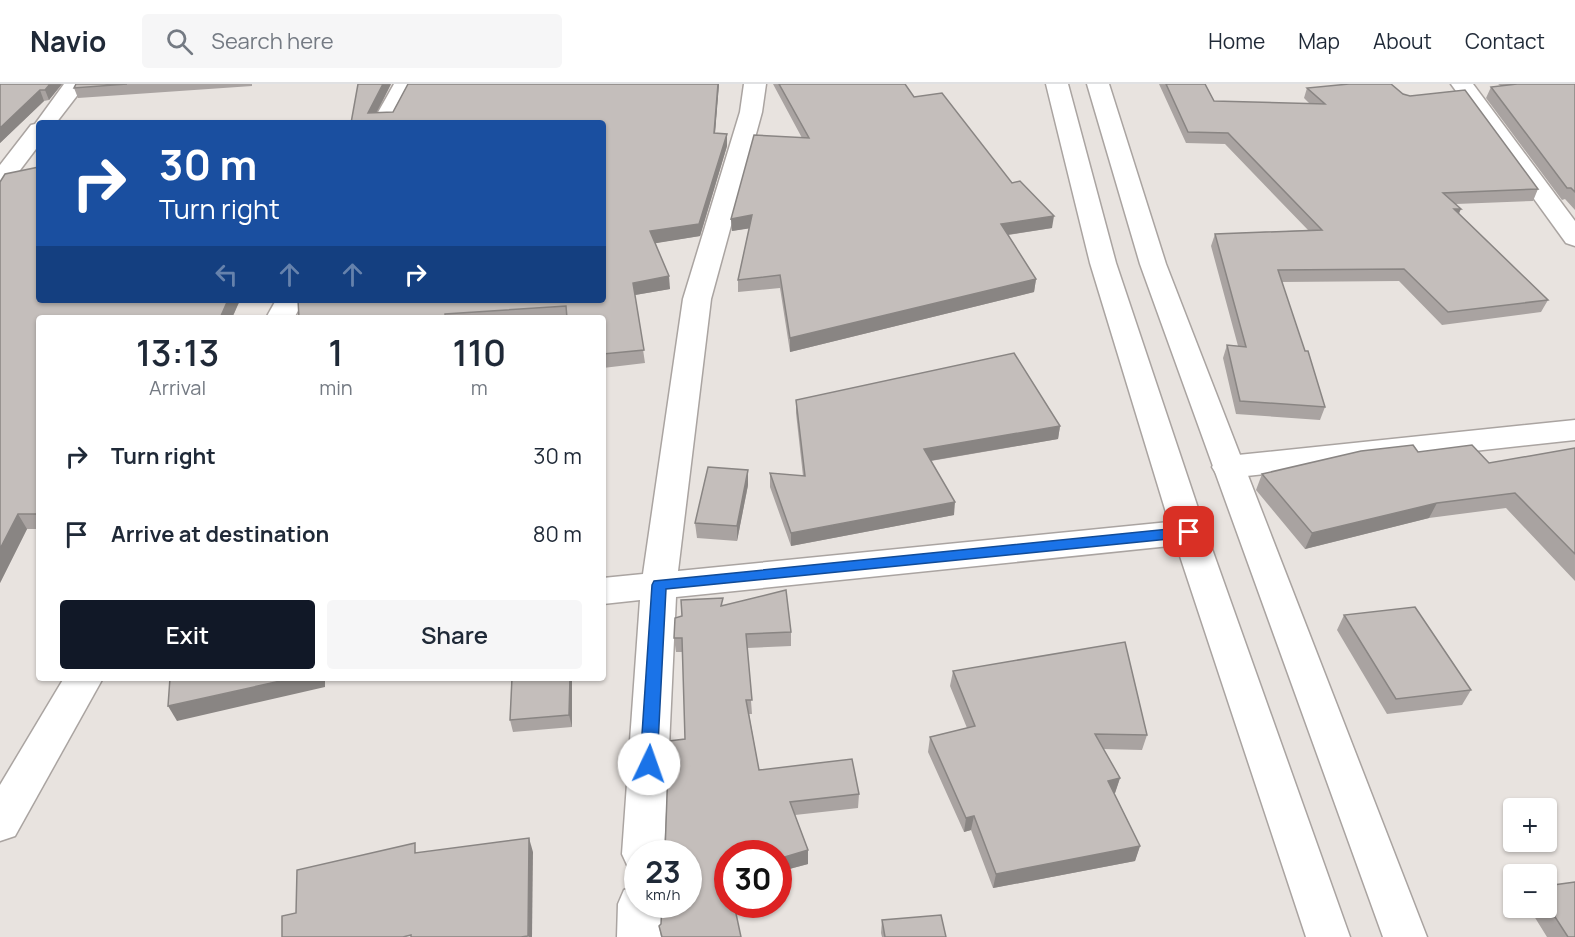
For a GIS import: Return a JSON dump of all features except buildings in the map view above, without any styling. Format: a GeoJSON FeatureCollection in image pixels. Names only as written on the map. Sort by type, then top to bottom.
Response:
{"type":"FeatureCollection","features":[{"type":"Feature","properties":{"kind":"street"},"geometry":{"type":"LineString","coordinates":[[47,120],[75,84]]}},
{"type":"Feature","properties":{"kind":"street"},"geometry":{"type":"LineString","coordinates":[[385,120],[405,84]]}},
{"type":"Feature","properties":{"kind":"street"},"geometry":{"type":"LineString","coordinates":[[644,840],[659,585],[697,299],[751,111],[755,84]]}},
{"type":"Feature","properties":{"kind":"street"},"geometry":{"type":"LineString","coordinates":[[1057,84],[1103,263],[1189,532],[1328,937]]}},
{"type":"Feature","properties":{"kind":"street"},"geometry":{"type":"LineString","coordinates":[[1098,84],[1153,264],[1405,937]]}},
{"type":"Feature","properties":{"kind":"street"},"geometry":{"type":"LineString","coordinates":[[1462,84],[1575,238]]}},
{"type":"Feature","properties":{"kind":"street"},"geometry":{"type":"LineString","coordinates":[[0,181],[36,134]]}},
{"type":"Feature","properties":{"kind":"street"},"geometry":{"type":"LineString","coordinates":[[1228,467],[1575,430]]}},
{"type":"Feature","properties":{"kind":"street"},"geometry":{"type":"LineString","coordinates":[[606,591],[1189,532]]}},
{"type":"Feature","properties":{"kind":"street"},"geometry":{"type":"LineString","coordinates":[[0,823],[82,681]]}},
{"type":"Feature","properties":{"kind":"street"},"geometry":{"type":"LineString","coordinates":[[639,937],[640,918]]}},
{"type":"Feature","properties":{"kind":"route"},"geometry":{"type":"LineString","coordinates":[[649,764],[659,585],[1189,532]]}}]}
